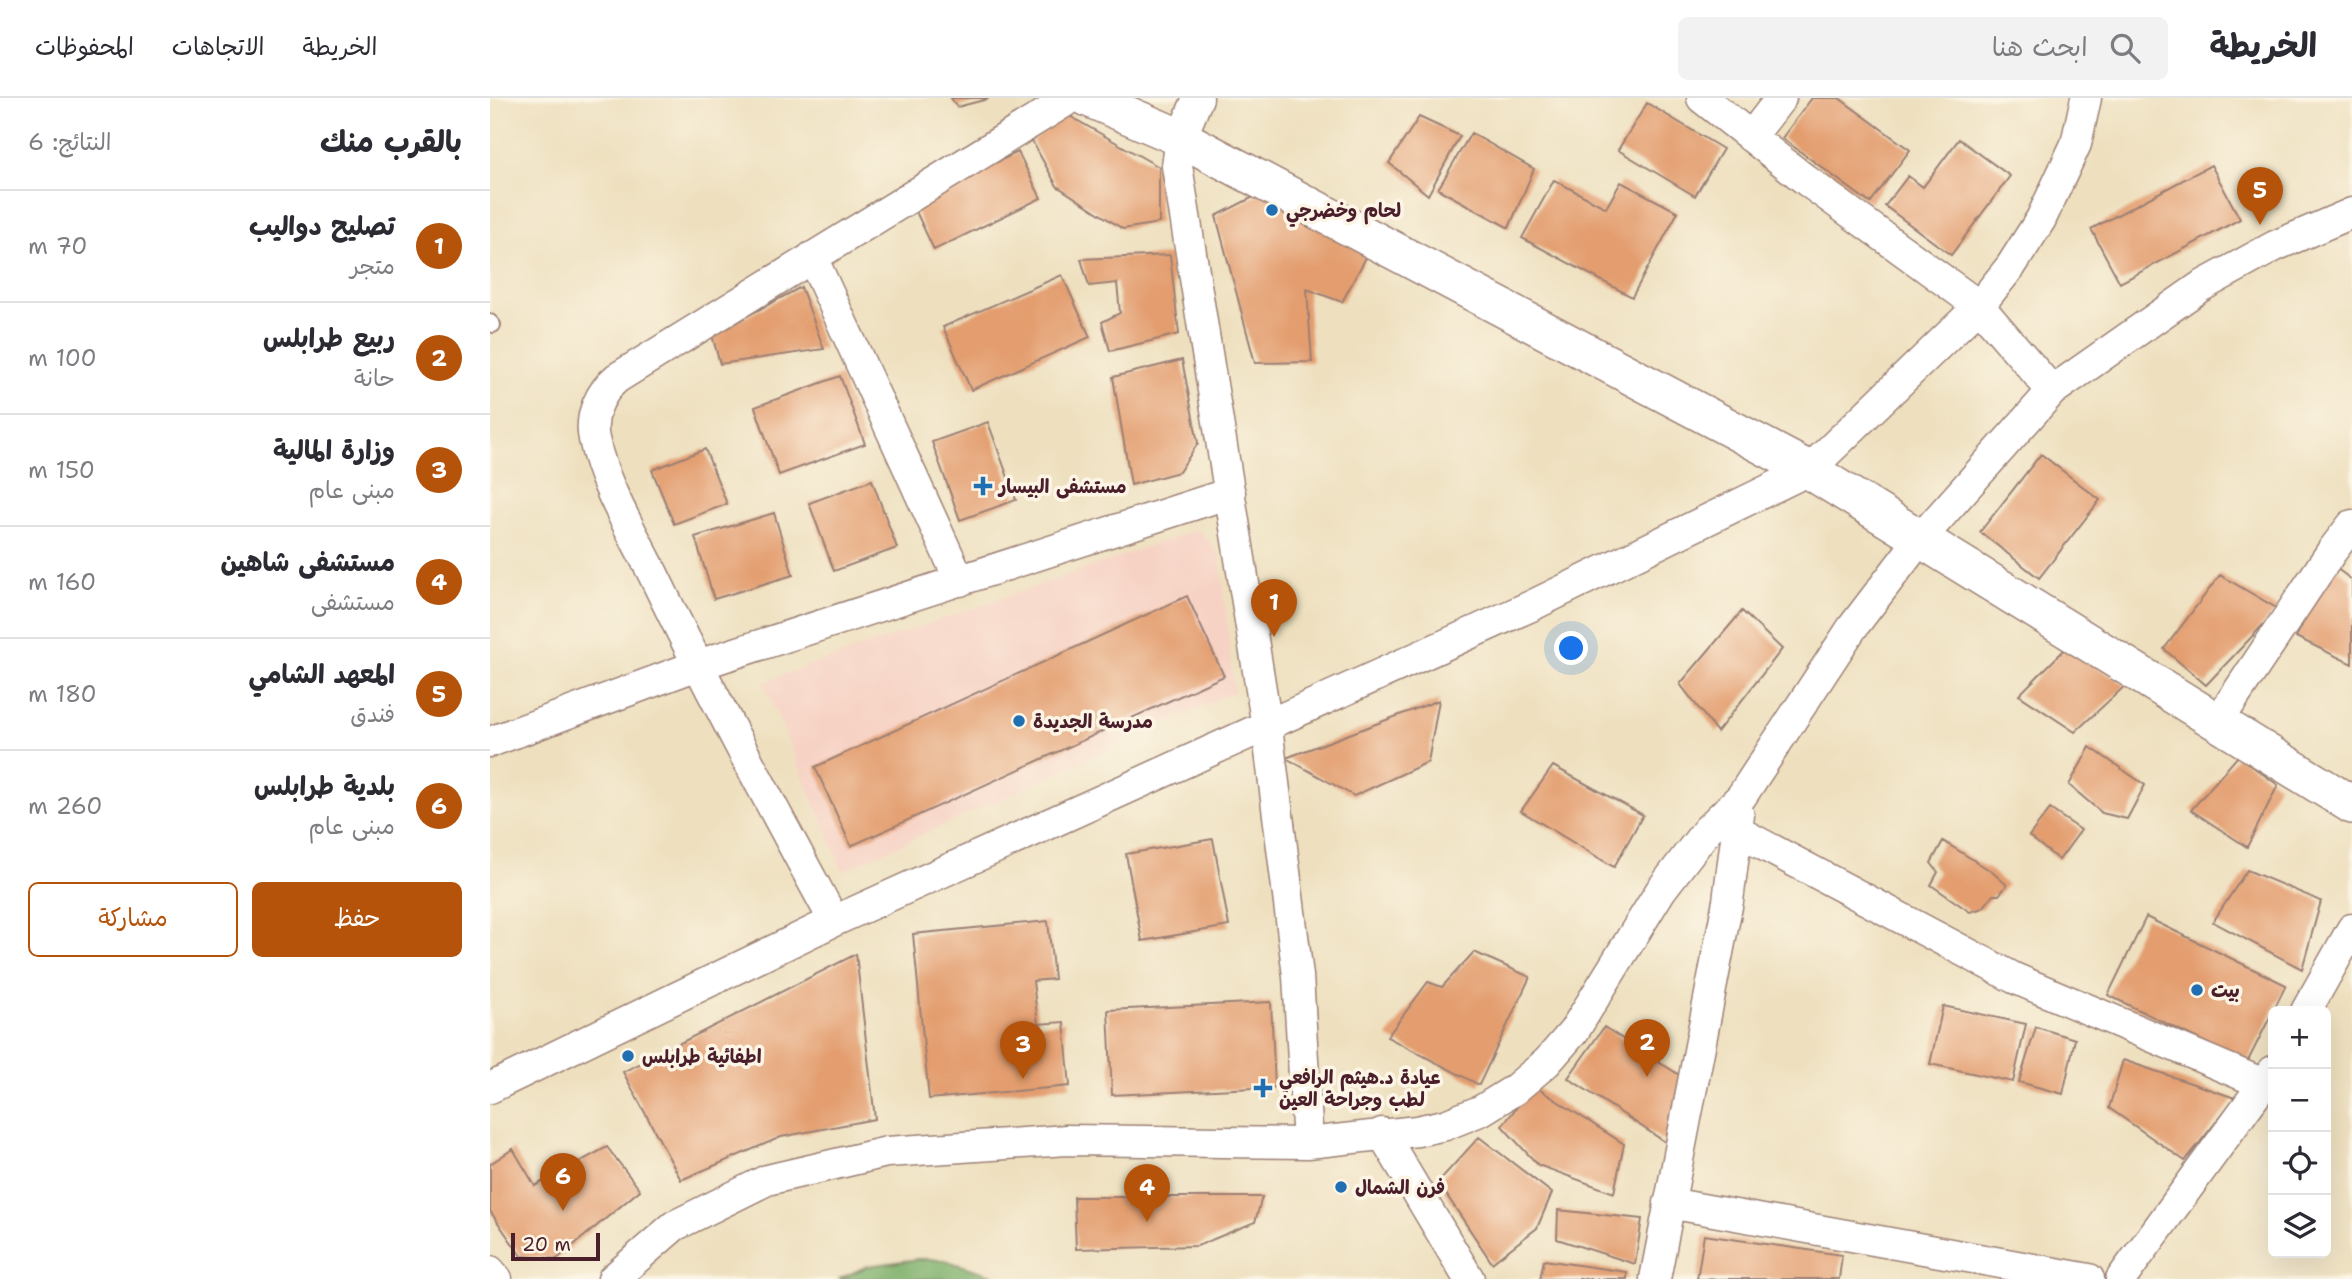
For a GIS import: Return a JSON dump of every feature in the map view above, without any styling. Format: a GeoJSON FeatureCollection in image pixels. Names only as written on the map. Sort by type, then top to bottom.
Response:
{"type":"FeatureCollection","features":[{"type":"Feature","properties":{"kind":"street"},"geometry":{"type":"LineString","coordinates":[[834,921],[698,665],[611,488],[593,438],[594,413],[605,388],[617,378],[1071,98]]}},
{"type":"Feature","properties":{"kind":"street"},"geometry":{"type":"LineString","coordinates":[[1088,98],[1181,138],[1809,470],[2219,720],[2352,805]]}},
{"type":"Feature","properties":{"kind":"street"},"geometry":{"type":"LineString","coordinates":[[1128,98],[1181,138]]}},
{"type":"Feature","properties":{"kind":"street"},"geometry":{"type":"LineString","coordinates":[[1198,98],[1181,138],[1177,166],[1267,727],[1298,976],[1308,1143]]}},
{"type":"Feature","properties":{"kind":"street"},"geometry":{"type":"LineString","coordinates":[[1702,98],[1979,306],[2052,391]]}},
{"type":"Feature","properties":{"kind":"street"},"geometry":{"type":"LineString","coordinates":[[1751,137],[1781,98]]}},
{"type":"Feature","properties":{"kind":"street"},"geometry":{"type":"LineString","coordinates":[[490,1088],[834,921],[1531,606],[1809,470],[1979,306],[2011,265],[2041,219],[2076,144],[2086,98]]}},
{"type":"Feature","properties":{"kind":"street"},"geometry":{"type":"LineString","coordinates":[[613,1279],[674,1226],[767,1180],[887,1152],[1067,1140],[1308,1143],[1417,1131],[1445,1125],[1482,1110],[1514,1090],[1548,1062],[1574,1031],[1661,890],[1707,830],[1741,797],[1852,628],[1920,539],[2052,391],[2200,288],[2275,246],[2352,213]]}},
{"type":"Feature","properties":{"kind":"street"},"geometry":{"type":"LineString","coordinates":[[812,257],[960,580]]}},
{"type":"Feature","properties":{"kind":"street"},"geometry":{"type":"LineString","coordinates":[[490,742],[698,665],[1230,493]]}},
{"type":"Feature","properties":{"kind":"street"},"geometry":{"type":"LineString","coordinates":[[2219,720],[2352,525]]}},
{"type":"Feature","properties":{"kind":"street"},"geometry":{"type":"LineString","coordinates":[[1656,1279],[1728,901],[1741,797]]}},
{"type":"Feature","properties":{"kind":"street"},"geometry":{"type":"LineString","coordinates":[[1737,831],[2014,978],[2268,1077]]}},
{"type":"Feature","properties":{"kind":"street"},"geometry":{"type":"LineString","coordinates":[[2309,1006],[2352,929]]}},
{"type":"Feature","properties":{"kind":"street"},"geometry":{"type":"LineString","coordinates":[[2121,1279],[2268,1081]]}},
{"type":"Feature","properties":{"kind":"street"},"geometry":{"type":"LineString","coordinates":[[1382,1133],[1469,1279]]}},
{"type":"Feature","properties":{"kind":"street"},"geometry":{"type":"LineString","coordinates":[[1670,1203],[2089,1279]]}},
{"type":"Feature","properties":{"kind":"shaded area"},"geometry":{"type":"Polygon","coordinates":[[[1198,529],[1220,555],[1234,692],[843,871],[763,682],[1198,529]]]}},
{"type":"Feature","properties":{"kind":"green space"},"geometry":{"type":"Polygon","coordinates":[[[919,1259],[944,1260],[992,1275],[989,1279],[839,1279],[868,1266],[919,1259]]]}},
{"type":"Feature","properties":{"kind":"building"},"geometry":{"type":"Polygon","coordinates":[[[951,98],[988,98],[988,99],[957,107],[951,98]]]}},
{"type":"Feature","properties":{"kind":"building"},"geometry":{"type":"Polygon","coordinates":[[[1812,98],[1839,98],[1910,150],[1870,203],[1782,138],[1812,98]]]}},
{"type":"Feature","properties":{"kind":"building"},"geometry":{"type":"Polygon","coordinates":[[[1647,103],[1723,149],[1695,196],[1618,150],[1647,103]]]}},
{"type":"Feature","properties":{"kind":"building"},"geometry":{"type":"Polygon","coordinates":[[[1066,114],[1159,167],[1159,223],[1123,229],[1057,186],[1032,141],[1066,114]]]}},
{"type":"Feature","properties":{"kind":"building"},"geometry":{"type":"Polygon","coordinates":[[[1419,117],[1460,136],[1428,195],[1389,163],[1419,117]]]}},
{"type":"Feature","properties":{"kind":"building"},"geometry":{"type":"Polygon","coordinates":[[[1471,133],[1534,169],[1509,228],[1438,189],[1471,133]]]}},
{"type":"Feature","properties":{"kind":"building"},"geometry":{"type":"Polygon","coordinates":[[[1959,139],[2010,176],[1951,255],[1885,206],[1908,176],[1923,187],[1959,139]]]}},
{"type":"Feature","properties":{"kind":"building"},"geometry":{"type":"Polygon","coordinates":[[[1018,152],[1041,198],[934,250],[912,203],[1018,152]]]}},
{"type":"Feature","properties":{"kind":"building"},"geometry":{"type":"Polygon","coordinates":[[[2211,165],[2240,219],[2120,283],[2091,229],[2211,165]]]}},
{"type":"Feature","properties":{"kind":"building"},"geometry":{"type":"Polygon","coordinates":[[[1554,180],[1606,208],[1621,182],[1678,212],[1632,297],[1522,238],[1554,180]]]}},
{"type":"Feature","properties":{"kind":"building"},"geometry":{"type":"Polygon","coordinates":[[[1263,192],[1369,252],[1342,302],[1307,289],[1312,362],[1255,363],[1216,216],[1263,192]]]}},
{"type":"Feature","properties":{"kind":"building"},"geometry":{"type":"Polygon","coordinates":[[[1170,255],[1179,334],[1110,351],[1102,322],[1120,313],[1117,283],[1089,286],[1081,259],[1170,255]]]}},
{"type":"Feature","properties":{"kind":"building"},"geometry":{"type":"Polygon","coordinates":[[[1062,275],[1090,337],[971,390],[943,327],[1062,275]]]}},
{"type":"Feature","properties":{"kind":"building"},"geometry":{"type":"Polygon","coordinates":[[[801,287],[824,349],[720,364],[712,335],[801,287]]]}},
{"type":"Feature","properties":{"kind":"building"},"geometry":{"type":"Polygon","coordinates":[[[1182,360],[1198,443],[1179,472],[1131,485],[1113,377],[1182,360]]]}},
{"type":"Feature","properties":{"kind":"building"},"geometry":{"type":"Polygon","coordinates":[[[840,376],[865,444],[779,475],[755,407],[840,376]]]}},
{"type":"Feature","properties":{"kind":"building"},"geometry":{"type":"Polygon","coordinates":[[[988,422],[1016,500],[960,520],[932,442],[988,422]]]}},
{"type":"Feature","properties":{"kind":"building"},"geometry":{"type":"Polygon","coordinates":[[[705,449],[727,504],[674,524],[652,470],[705,449]]]}},
{"type":"Feature","properties":{"kind":"building"},"geometry":{"type":"Polygon","coordinates":[[[2041,454],[2100,500],[2039,578],[1980,532],[2041,454]]]}},
{"type":"Feature","properties":{"kind":"building"},"geometry":{"type":"Polygon","coordinates":[[[872,480],[897,548],[834,571],[809,503],[872,480]]]}},
{"type":"Feature","properties":{"kind":"building"},"geometry":{"type":"Polygon","coordinates":[[[774,513],[793,575],[714,599],[695,537],[774,513]]]}},
{"type":"Feature","properties":{"kind":"building"},"geometry":{"type":"Polygon","coordinates":[[[2332,565],[2352,580],[2352,664],[2296,637],[2332,565]]]}},
{"type":"Feature","properties":{"kind":"building"},"geometry":{"type":"Polygon","coordinates":[[[2220,575],[2278,609],[2206,685],[2164,649],[2220,575]]]}},
{"type":"Feature","properties":{"kind":"building","name":"مدرسة الجديدة"},"geometry":{"type":"Polygon","coordinates":[[[1187,596],[1224,676],[851,846],[815,767],[1187,596]]]}},
{"type":"Feature","properties":{"kind":"building"},"geometry":{"type":"Polygon","coordinates":[[[1742,611],[1782,649],[1717,732],[1680,684],[1742,611]]]}},
{"type":"Feature","properties":{"kind":"building"},"geometry":{"type":"Polygon","coordinates":[[[2066,648],[2126,685],[2075,732],[2019,695],[2066,648]]]}},
{"type":"Feature","properties":{"kind":"building"},"geometry":{"type":"Polygon","coordinates":[[[1439,700],[1428,762],[1354,796],[1286,758],[1439,700]]]}},
{"type":"Feature","properties":{"kind":"building"},"geometry":{"type":"Polygon","coordinates":[[[2090,747],[2145,785],[2127,819],[2102,813],[2069,785],[2090,747]]]}},
{"type":"Feature","properties":{"kind":"building"},"geometry":{"type":"Polygon","coordinates":[[[2238,756],[2278,785],[2247,847],[2191,810],[2238,756]]]}},
{"type":"Feature","properties":{"kind":"building"},"geometry":{"type":"Polygon","coordinates":[[[1553,766],[1643,815],[1614,867],[1521,811],[1553,766]]]}},
{"type":"Feature","properties":{"kind":"building"},"geometry":{"type":"Polygon","coordinates":[[[2050,809],[2081,830],[2059,860],[2029,836],[2050,809]]]}},
{"type":"Feature","properties":{"kind":"building"},"geometry":{"type":"Polygon","coordinates":[[[1213,839],[1229,926],[1142,941],[1126,854],[1213,839]]]}},
{"type":"Feature","properties":{"kind":"building"},"geometry":{"type":"Polygon","coordinates":[[[1943,841],[1991,871],[2007,885],[1999,895],[1993,895],[1983,908],[1970,912],[1931,885],[1938,872],[1931,863],[1943,841]]]}},
{"type":"Feature","properties":{"kind":"building"},"geometry":{"type":"Polygon","coordinates":[[[2247,870],[2321,901],[2302,969],[2213,922],[2247,870]]]}},
{"type":"Feature","properties":{"kind":"building","name":"بيت"},"geometry":{"type":"Polygon","coordinates":[[[2146,917],[2286,985],[2276,1006],[2268,1006],[2268,1021],[2247,1063],[2108,995],[2146,917]]]}},
{"type":"Feature","properties":{"kind":"building"},"geometry":{"type":"Polygon","coordinates":[[[1048,921],[1054,979],[1033,981],[1038,1024],[1064,1022],[1070,1086],[929,1099],[913,934],[1048,921]]]}},
{"type":"Feature","properties":{"kind":"building"},"geometry":{"type":"Polygon","coordinates":[[[1474,952],[1530,977],[1479,1085],[1387,1037],[1428,982],[1442,987],[1474,952]]]}},
{"type":"Feature","properties":{"kind":"building"},"geometry":{"type":"Polygon","coordinates":[[[856,954],[875,1119],[781,1137],[681,1180],[623,1072],[856,954]]]}},
{"type":"Feature","properties":{"kind":"building"},"geometry":{"type":"Polygon","coordinates":[[[1271,1002],[1275,1087],[1112,1095],[1108,1010],[1271,1002]]]}},
{"type":"Feature","properties":{"kind":"building"},"geometry":{"type":"Polygon","coordinates":[[[1943,1006],[2026,1024],[2013,1082],[1930,1064],[1943,1006]]]}},
{"type":"Feature","properties":{"kind":"building"},"geometry":{"type":"Polygon","coordinates":[[[1604,1027],[1684,1078],[1670,1145],[1568,1078],[1604,1027]]]}},
{"type":"Feature","properties":{"kind":"building"},"geometry":{"type":"Polygon","coordinates":[[[2036,1027],[2075,1039],[2063,1094],[2019,1082],[2036,1027]]]}},
{"type":"Feature","properties":{"kind":"building"},"geometry":{"type":"Polygon","coordinates":[[[2123,1060],[2235,1098],[2185,1161],[2109,1108],[2123,1060]]]}},
{"type":"Feature","properties":{"kind":"building"},"geometry":{"type":"Polygon","coordinates":[[[1534,1086],[1624,1144],[1614,1193],[1538,1165],[1502,1126],[1534,1086]]]}},
{"type":"Feature","properties":{"kind":"building"},"geometry":{"type":"Polygon","coordinates":[[[1479,1137],[1552,1193],[1537,1228],[1492,1263],[1438,1182],[1479,1137]]]}},
{"type":"Feature","properties":{"kind":"building"},"geometry":{"type":"Polygon","coordinates":[[[607,1147],[640,1190],[557,1259],[521,1256],[490,1211],[490,1164],[513,1149],[535,1186],[607,1147]]]}},
{"type":"Feature","properties":{"kind":"building"},"geometry":{"type":"Polygon","coordinates":[[[1074,1197],[1262,1197],[1255,1222],[1197,1246],[1076,1249],[1074,1197]]]}},
{"type":"Feature","properties":{"kind":"building"},"geometry":{"type":"Polygon","coordinates":[[[1558,1210],[1642,1219],[1635,1264],[1557,1239],[1558,1210]]]}},
{"type":"Feature","properties":{"kind":"building"},"geometry":{"type":"Polygon","coordinates":[[[1704,1235],[1842,1255],[1839,1279],[1697,1279],[1704,1235]]]}},
{"type":"Feature","properties":{"kind":"building"},"geometry":{"type":"Polygon","coordinates":[[[1544,1260],[1627,1272],[1627,1279],[1540,1279],[1544,1260]]]}},
{"type":"Feature","properties":{"kind":"place","name":"لحام وخضرجي"},"geometry":{"type":"Point","coordinates":[1272,210]}},
{"type":"Feature","properties":{"kind":"place","name":"المعهد الشامي"},"geometry":{"type":"Point","coordinates":[2260,225]}},
{"type":"Feature","properties":{"kind":"place","name":"مستشفی البيسار"},"geometry":{"type":"Point","coordinates":[983,486]}},
{"type":"Feature","properties":{"kind":"place","name":"تصليح دواليب"},"geometry":{"type":"Point","coordinates":[1274,637]}},
{"type":"Feature","properties":{"kind":"place","name":"مدرسة الجديدة"},"geometry":{"type":"Point","coordinates":[1019,721]}},
{"type":"Feature","properties":{"kind":"place","name":"بيت"},"geometry":{"type":"Point","coordinates":[2197,990]}},
{"type":"Feature","properties":{"kind":"place","name":"اطفائية طرابلس"},"geometry":{"type":"Point","coordinates":[628,1056]}},
{"type":"Feature","properties":{"kind":"place","name":"ربيع طرابلس"},"geometry":{"type":"Point","coordinates":[1647,1077]}},
{"type":"Feature","properties":{"kind":"place","name":"وزارة المالية"},"geometry":{"type":"Point","coordinates":[1023,1079]}},
{"type":"Feature","properties":{"kind":"place","name":"عيادة د.هيثم الرافعي لطب وجراحة العين"},"geometry":{"type":"Point","coordinates":[1263,1088]}},
{"type":"Feature","properties":{"kind":"place","name":"فرن الشمال"},"geometry":{"type":"Point","coordinates":[1341,1187]}},
{"type":"Feature","properties":{"kind":"place","name":"بلدية طرابلس"},"geometry":{"type":"Point","coordinates":[563,1211]}},
{"type":"Feature","properties":{"kind":"place","name":"مستشفى شاهين"},"geometry":{"type":"Point","coordinates":[1147,1222]}}]}
